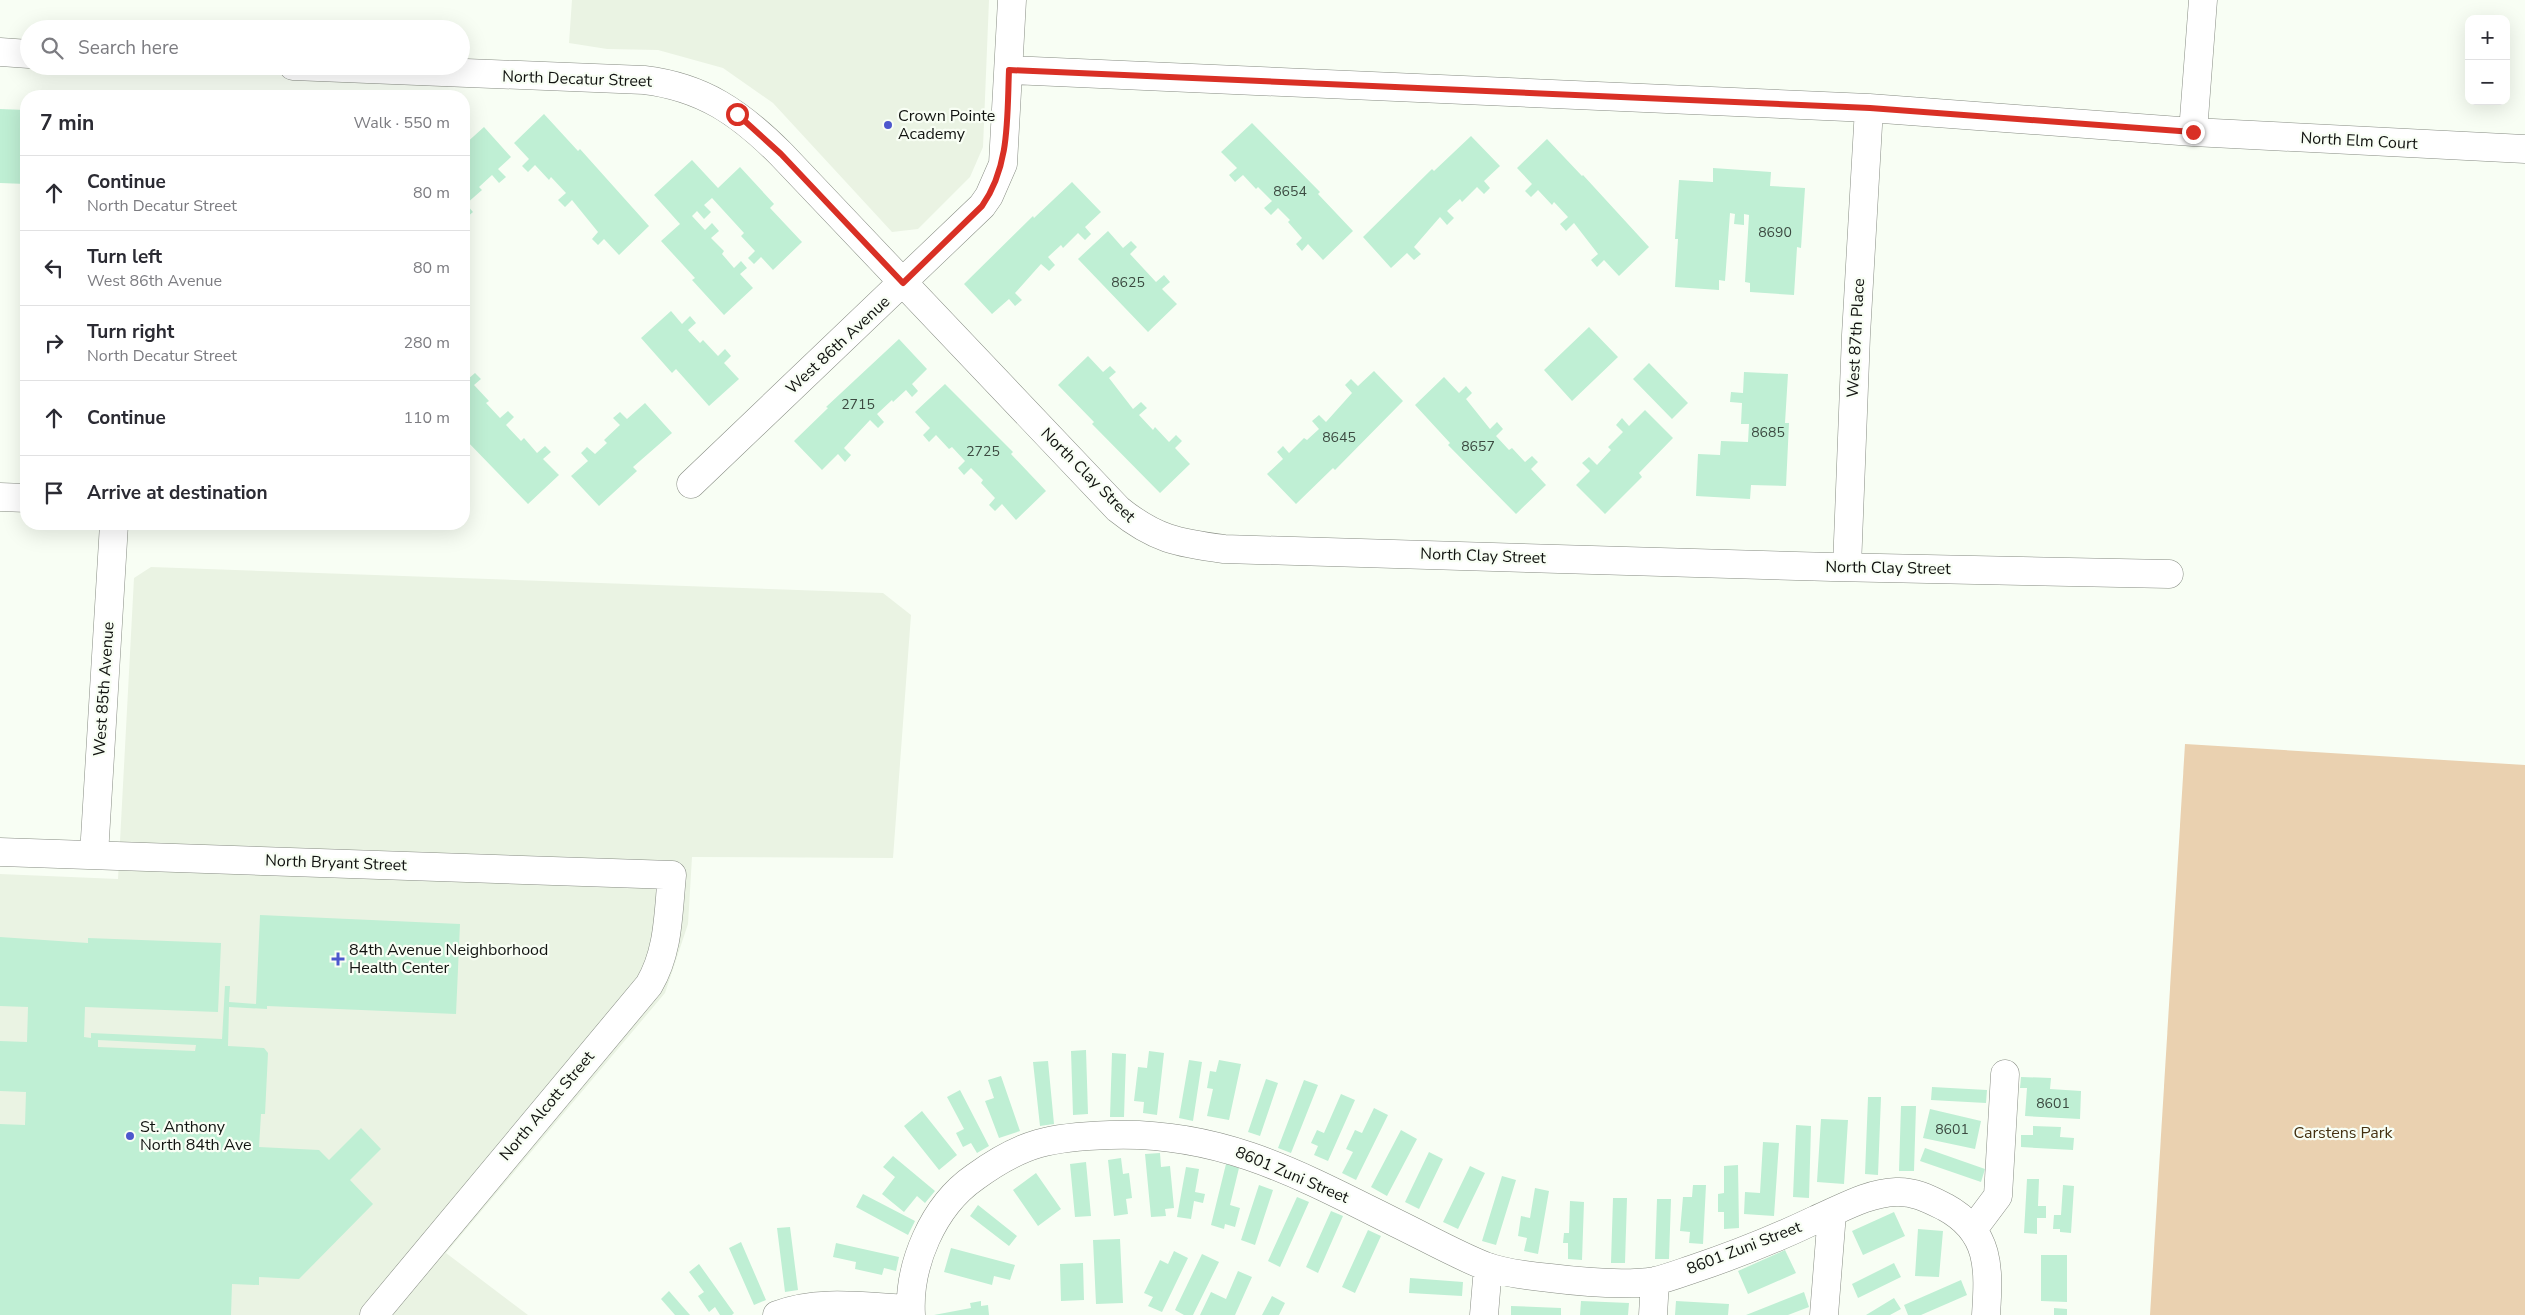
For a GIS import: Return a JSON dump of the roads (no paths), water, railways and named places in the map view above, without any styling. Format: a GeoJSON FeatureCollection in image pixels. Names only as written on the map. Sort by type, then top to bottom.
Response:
{"type":"FeatureCollection","features":[{"type":"Feature","properties":{"kind":"street","name":"West 86th Avenue"},"geometry":{"type":"LineString","coordinates":[[691,484],[982,206],[992,189],[1002,164],[1012,0]]}},
{"type":"Feature","properties":{"kind":"street"},"geometry":{"type":"LineString","coordinates":[[2193,132],[2203,0]]}},
{"type":"Feature","properties":{"kind":"street"},"geometry":{"type":"LineString","coordinates":[[0,52],[20,53]]}},
{"type":"Feature","properties":{"kind":"street"},"geometry":{"type":"LineString","coordinates":[[1009,70],[1870,108]]}},
{"type":"Feature","properties":{"kind":"street","name":"North Decatur Street"},"geometry":{"type":"LineString","coordinates":[[470,73],[644,80],[691,91],[721,103],[758,131],[903,283]]}},
{"type":"Feature","properties":{"kind":"street","name":"North Elm Court"},"geometry":{"type":"LineString","coordinates":[[1870,108],[2193,132],[2525,149]]}},
{"type":"Feature","properties":{"kind":"street","name":"West 87th Place"},"geometry":{"type":"LineString","coordinates":[[1847,568],[1856,336],[1870,108]]}},
{"type":"Feature","properties":{"kind":"street","name":"North Clay Street"},"geometry":{"type":"LineString","coordinates":[[903,283],[1118,509],[1150,532],[1182,544],[1224,549],[1847,568],[2169,574]]}},
{"type":"Feature","properties":{"kind":"street"},"geometry":{"type":"LineString","coordinates":[[0,497],[20,498]]}},
{"type":"Feature","properties":{"kind":"street","name":"West 85th Avenue"},"geometry":{"type":"LineString","coordinates":[[94,855],[114,530]]}},
{"type":"Feature","properties":{"kind":"street","name":"North Bryant Street"},"geometry":{"type":"LineString","coordinates":[[0,852],[672,875]]}},
{"type":"Feature","properties":{"kind":"street","name":"North Alcott Street"},"geometry":{"type":"LineString","coordinates":[[374,1315],[649,986],[666,945],[672,875]]}},
{"type":"Feature","properties":{"kind":"street"},"geometry":{"type":"LineString","coordinates":[[1986,1315],[1989,1275],[1974,1228],[1998,1196],[2005,1074]]}},
{"type":"Feature","properties":{"kind":"street","name":"8601 Zuni Street"},"geometry":{"type":"LineString","coordinates":[[777,1315],[787,1311],[822,1306],[910,1312],[911,1291],[924,1245],[937,1218],[956,1193],[968,1181],[1014,1151],[1051,1140],[1074,1136],[1127,1134],[1170,1137],[1230,1148],[1263,1159],[1312,1181],[1488,1267],[1547,1278],[1598,1282],[1655,1281],[1723,1259],[1867,1197],[1896,1192],[1915,1194],[1958,1214],[1974,1228]]}},
{"type":"Feature","properties":{"kind":"street"},"geometry":{"type":"LineString","coordinates":[[1824,1315],[1832,1213]]}},
{"type":"Feature","properties":{"kind":"street"},"geometry":{"type":"LineString","coordinates":[[1484,1315],[1488,1267]]}},
{"type":"Feature","properties":{"kind":"street"},"geometry":{"type":"LineString","coordinates":[[1653,1315],[1655,1281]]}},
{"type":"Feature","properties":{"kind":"place","name":"Crown Pointe Academy"},"geometry":{"type":"Point","coordinates":[888,125]}},
{"type":"Feature","properties":{"kind":"place","name":"84th Avenue Neighborhood Health Center"},"geometry":{"type":"Point","coordinates":[338,959]}},
{"type":"Feature","properties":{"kind":"place","name":"St. Anthony North 84th Ave"},"geometry":{"type":"Point","coordinates":[130,1136]}},
{"type":"Feature","properties":{"kind":"park label","name":"Carstens Park"},"geometry":{"type":"Point","coordinates":[2343,1133]}}]}
